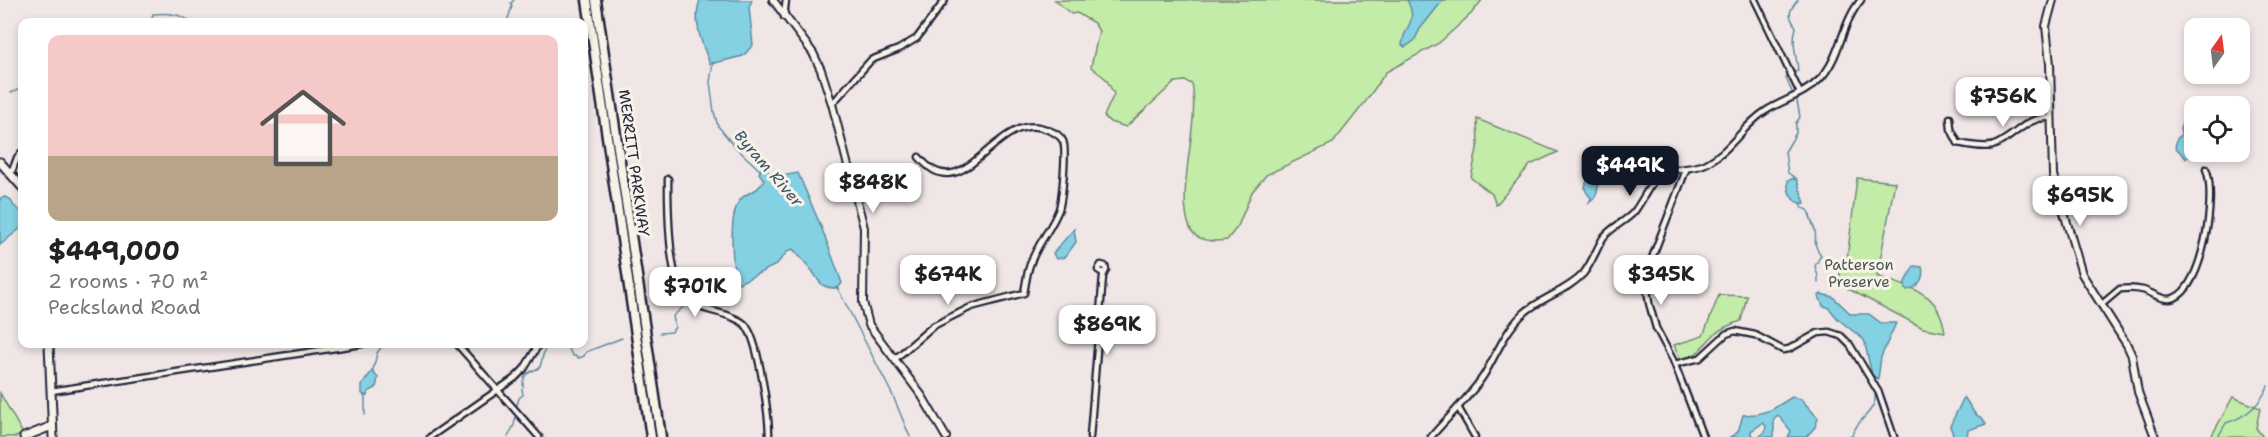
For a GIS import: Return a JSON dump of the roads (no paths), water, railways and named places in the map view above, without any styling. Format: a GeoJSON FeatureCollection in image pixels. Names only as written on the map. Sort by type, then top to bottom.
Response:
{"type":"FeatureCollection","features":[{"type":"Feature","properties":{"kind":"highway","name":"MERRITT PARKWAY"},"geometry":{"type":"LineString","coordinates":[[587,0],[651,437]]}},
{"type":"Feature","properties":{"kind":"highway","name":"MERRITT PARKWAY"},"geometry":{"type":"LineString","coordinates":[[596,0],[661,437]]}},
{"type":"Feature","properties":{"kind":"main road"},"geometry":{"type":"LineString","coordinates":[[0,162],[18,182]]}},
{"type":"Feature","properties":{"kind":"main road"},"geometry":{"type":"LineString","coordinates":[[49,348],[49,391],[53,437]]}},
{"type":"Feature","properties":{"kind":"main road"},"geometry":{"type":"LineString","coordinates":[[24,437],[52,426]]}},
{"type":"Feature","properties":{"kind":"street"},"geometry":{"type":"LineString","coordinates":[[773,0],[813,53],[832,104],[864,228],[865,315],[875,335],[922,396],[946,437]]}},
{"type":"Feature","properties":{"kind":"street"},"geometry":{"type":"LineString","coordinates":[[784,17],[786,0]]}},
{"type":"Feature","properties":{"kind":"street"},"geometry":{"type":"LineString","coordinates":[[832,104],[871,60],[899,49],[917,38],[945,0]]}},
{"type":"Feature","properties":{"kind":"street"},"geometry":{"type":"LineString","coordinates":[[1755,0],[1800,93]]}},
{"type":"Feature","properties":{"kind":"street"},"geometry":{"type":"LineString","coordinates":[[1431,437],[1459,409],[1522,314],[1556,295],[1577,279],[1592,260],[1604,238],[1634,211],[1659,175],[1668,170],[1686,170],[1707,164],[1763,112],[1812,86],[1829,68],[1848,20],[1861,0]]}},
{"type":"Feature","properties":{"kind":"street"},"geometry":{"type":"LineString","coordinates":[[2053,0],[2046,26],[2050,64],[2053,175],[2082,274],[2132,356],[2138,392],[2155,437]]}},
{"type":"Feature","properties":{"kind":"street"},"geometry":{"type":"LineString","coordinates":[[1950,118],[1951,129],[1958,143],[1989,147],[2007,139],[2039,117],[2050,118]]}},
{"type":"Feature","properties":{"kind":"street"},"geometry":{"type":"LineString","coordinates":[[895,359],[933,326],[971,308],[1024,293],[1030,262],[1059,207],[1064,152],[1063,141],[1058,135],[1046,128],[1031,127],[1018,129],[1005,135],[956,174],[939,174],[919,157]]}},
{"type":"Feature","properties":{"kind":"street"},"geometry":{"type":"LineString","coordinates":[[11,174],[18,157]]}},
{"type":"Feature","properties":{"kind":"street"},"geometry":{"type":"LineString","coordinates":[[2101,305],[2120,289],[2140,289],[2165,299],[2173,299],[2183,291],[2200,257],[2204,241],[2211,197],[2210,179],[2206,169]]}},
{"type":"Feature","properties":{"kind":"street"},"geometry":{"type":"LineString","coordinates":[[1686,170],[1645,276],[1656,328],[1675,364],[1703,437]]}},
{"type":"Feature","properties":{"kind":"street"},"geometry":{"type":"LineString","coordinates":[[668,179],[670,237],[676,284],[694,306],[735,318],[747,326],[754,340],[765,398],[769,437]]}},
{"type":"Feature","properties":{"kind":"street"},"geometry":{"type":"LineString","coordinates":[[1090,437],[1103,273]]}},
{"type":"Feature","properties":{"kind":"street"},"geometry":{"type":"LineString","coordinates":[[1675,364],[1700,358],[1726,334],[1735,331],[1755,335],[1783,350],[1818,333],[1834,334],[1851,345],[1875,386],[1894,437]]}},
{"type":"Feature","properties":{"kind":"street"},"geometry":{"type":"LineString","coordinates":[[49,391],[335,348]]}},
{"type":"Feature","properties":{"kind":"street"},"geometry":{"type":"LineString","coordinates":[[461,348],[539,437]]}},
{"type":"Feature","properties":{"kind":"street"},"geometry":{"type":"LineString","coordinates":[[430,437],[499,390],[524,369],[537,348]]}},
{"type":"Feature","properties":{"kind":"street"},"geometry":{"type":"LineString","coordinates":[[1459,409],[1475,437]]}},
{"type":"Feature","properties":{"kind":"water"},"geometry":{"type":"Polygon","coordinates":[[[700,0],[752,0],[749,7],[753,45],[743,56],[710,64],[698,24],[700,0]]]}},
{"type":"Feature","properties":{"kind":"water"},"geometry":{"type":"Polygon","coordinates":[[[1407,0],[1443,0],[1420,29],[1414,41],[1405,47],[1402,45],[1403,38],[1412,14],[1407,0]]]}},
{"type":"Feature","properties":{"kind":"water"},"geometry":{"type":"Polygon","coordinates":[[[2184,121],[2184,156],[2175,147],[2181,135],[2180,129],[2184,121]]]}},
{"type":"Feature","properties":{"kind":"water"},"geometry":{"type":"Polygon","coordinates":[[[762,167],[776,177],[798,173],[842,283],[838,288],[822,285],[793,249],[787,252],[776,265],[737,284],[732,228],[736,207],[740,200],[758,188],[764,180],[759,173],[762,167]]]}},
{"type":"Feature","properties":{"kind":"water"},"geometry":{"type":"Polygon","coordinates":[[[1589,173],[1592,178],[1598,180],[1598,187],[1597,193],[1589,203],[1591,198],[1585,188],[1589,173]]]}},
{"type":"Feature","properties":{"kind":"water"},"geometry":{"type":"Polygon","coordinates":[[[1796,178],[1805,203],[1794,200],[1788,189],[1788,180],[1796,178]]]}},
{"type":"Feature","properties":{"kind":"water"},"geometry":{"type":"Polygon","coordinates":[[[0,198],[10,199],[18,209],[18,230],[0,245],[0,198]]]}},
{"type":"Feature","properties":{"kind":"water"},"geometry":{"type":"Polygon","coordinates":[[[1074,229],[1076,242],[1065,257],[1056,259],[1053,253],[1074,229]]]}},
{"type":"Feature","properties":{"kind":"water"},"geometry":{"type":"Polygon","coordinates":[[[1914,266],[1922,267],[1921,279],[1914,287],[1907,290],[1905,282],[1914,266]]]}},
{"type":"Feature","properties":{"kind":"water"},"geometry":{"type":"Polygon","coordinates":[[[1821,294],[1833,297],[1851,314],[1869,314],[1881,323],[1896,323],[1881,357],[1878,379],[1872,375],[1864,340],[1838,319],[1828,307],[1823,306],[1819,296],[1821,294]]]}},
{"type":"Feature","properties":{"kind":"water"},"geometry":{"type":"Polygon","coordinates":[[[372,371],[378,378],[376,388],[364,396],[362,385],[372,371]]]}},
{"type":"Feature","properties":{"kind":"water"},"geometry":{"type":"Polygon","coordinates":[[[1792,397],[1801,399],[1818,418],[1815,427],[1806,437],[1788,437],[1791,431],[1778,415],[1774,419],[1774,437],[1759,437],[1765,432],[1766,426],[1763,423],[1751,431],[1751,435],[1756,437],[1730,437],[1738,432],[1743,415],[1771,410],[1792,397]]]}},
{"type":"Feature","properties":{"kind":"water"},"geometry":{"type":"Polygon","coordinates":[[[1964,397],[1975,414],[1986,424],[1968,430],[1967,437],[1954,437],[1950,426],[1964,397]]]}},
{"type":"Feature","properties":{"kind":"waterway"},"geometry":{"type":"LineString","coordinates":[[508,18],[511,3],[514,0]]}},
{"type":"Feature","properties":{"kind":"waterway"},"geometry":{"type":"LineString","coordinates":[[1793,72],[1798,71],[1794,44],[1796,27],[1790,13],[1798,0]]}},
{"type":"Feature","properties":{"kind":"waterway"},"geometry":{"type":"LineString","coordinates":[[152,18],[153,14],[177,15],[184,18]]}},
{"type":"Feature","properties":{"kind":"waterway","name":"Byram River"},"geometry":{"type":"LineString","coordinates":[[713,62],[710,82],[718,126],[735,147],[761,171]]}},
{"type":"Feature","properties":{"kind":"waterway"},"geometry":{"type":"LineString","coordinates":[[1788,76],[1786,78],[1792,92]]}},
{"type":"Feature","properties":{"kind":"waterway"},"geometry":{"type":"LineString","coordinates":[[11,93],[18,90]]}},
{"type":"Feature","properties":{"kind":"waterway"},"geometry":{"type":"LineString","coordinates":[[1795,180],[1788,173],[1785,152],[1796,133],[1796,123],[1800,117],[1797,101]]}},
{"type":"Feature","properties":{"kind":"waterway"},"geometry":{"type":"LineString","coordinates":[[1800,203],[1802,208],[1808,210],[1815,231],[1816,245],[1821,255],[1815,266],[1818,283]]}},
{"type":"Feature","properties":{"kind":"waterway"},"geometry":{"type":"LineString","coordinates":[[693,297],[697,292],[708,288],[726,287],[738,283]]}},
{"type":"Feature","properties":{"kind":"waterway","name":"Byram River"},"geometry":{"type":"LineString","coordinates":[[837,287],[893,396],[910,437]]}},
{"type":"Feature","properties":{"kind":"waterway"},"geometry":{"type":"LineString","coordinates":[[660,333],[672,332],[675,327],[673,316],[687,304]]}},
{"type":"Feature","properties":{"kind":"waterway"},"geometry":{"type":"LineString","coordinates":[[568,348],[572,355],[579,358],[586,352],[622,338]]}},
{"type":"Feature","properties":{"kind":"waterway"},"geometry":{"type":"LineString","coordinates":[[373,370],[381,348]]}},
{"type":"Feature","properties":{"kind":"waterway"},"geometry":{"type":"LineString","coordinates":[[523,387],[525,375],[540,367],[545,348]]}},
{"type":"Feature","properties":{"kind":"waterway"},"geometry":{"type":"LineString","coordinates":[[2218,437],[2226,423],[2246,414],[2265,393],[2268,386]]}},
{"type":"Feature","properties":{"kind":"waterway"},"geometry":{"type":"LineString","coordinates":[[517,405],[519,398],[523,395],[522,389]]}},
{"type":"Feature","properties":{"kind":"waterway"},"geometry":{"type":"LineString","coordinates":[[1848,437],[1852,435],[1872,408],[1874,389]]}},
{"type":"Feature","properties":{"kind":"waterway"},"geometry":{"type":"LineString","coordinates":[[365,395],[365,415]]}},
{"type":"Feature","properties":{"kind":"waterway"},"geometry":{"type":"LineString","coordinates":[[508,437],[516,416]]}},
{"type":"Feature","properties":{"kind":"park label","name":"Patterson Preserve"},"geometry":{"type":"Point","coordinates":[1859,274]}}]}
